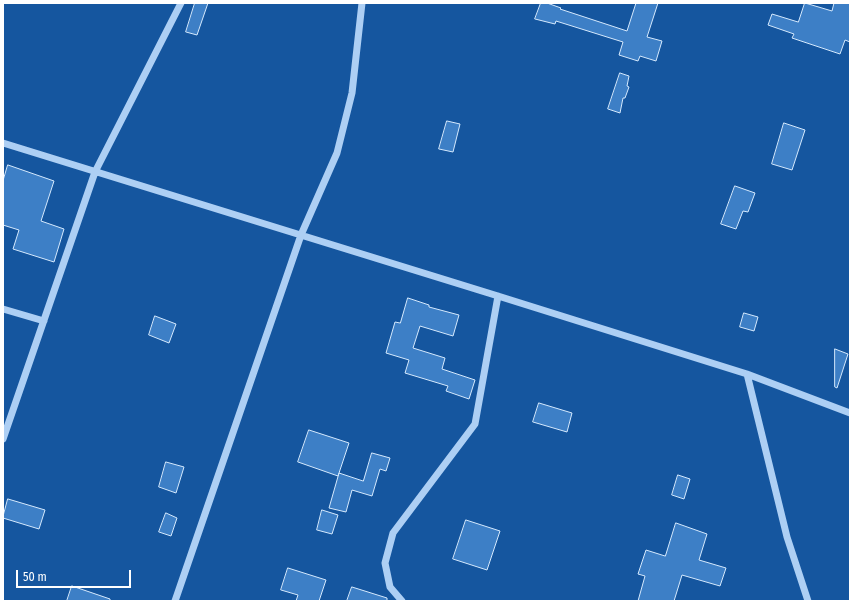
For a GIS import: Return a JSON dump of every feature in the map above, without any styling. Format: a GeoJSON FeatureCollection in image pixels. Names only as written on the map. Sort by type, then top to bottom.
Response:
{"type":"FeatureCollection","features":[{"type":"Feature","properties":{"kind":"street"},"geometry":{"type":"LineString","coordinates":[[3,439],[95,172],[181,3]]}},
{"type":"Feature","properties":{"kind":"street"},"geometry":{"type":"LineString","coordinates":[[175,601],[301,235],[337,153],[352,93],[362,3]]}},
{"type":"Feature","properties":{"kind":"street"},"geometry":{"type":"LineString","coordinates":[[3,143],[748,374],[850,412]]}},
{"type":"Feature","properties":{"kind":"street"},"geometry":{"type":"LineString","coordinates":[[402,601],[390,587],[386,563],[393,532],[475,424],[498,296]]}},
{"type":"Feature","properties":{"kind":"street"},"geometry":{"type":"LineString","coordinates":[[3,309],[44,321]]}},
{"type":"Feature","properties":{"kind":"street"},"geometry":{"type":"LineString","coordinates":[[748,374],[787,537],[808,601]]}},
{"type":"Feature","properties":{"kind":"building"},"geometry":{"type":"Polygon","coordinates":[[[195,3],[208,3],[197,35],[186,32],[195,3]]]}},
{"type":"Feature","properties":{"kind":"building"},"geometry":{"type":"Polygon","coordinates":[[[541,3],[547,3],[561,8],[560,9],[627,31],[636,3],[658,3],[647,37],[662,41],[656,61],[640,56],[638,61],[619,55],[623,42],[556,21],[555,24],[535,19],[541,3]]]}},
{"type":"Feature","properties":{"kind":"building"},"geometry":{"type":"Polygon","coordinates":[[[805,3],[832,11],[834,3],[850,3],[850,42],[845,40],[840,54],[792,38],[794,34],[768,25],[772,14],[798,22],[805,3]]]}},
{"type":"Feature","properties":{"kind":"building"},"geometry":{"type":"Polygon","coordinates":[[[620,73],[629,76],[627,86],[629,87],[625,98],[623,98],[620,113],[608,109],[620,73]]]}},
{"type":"Feature","properties":{"kind":"building"},"geometry":{"type":"Polygon","coordinates":[[[447,121],[460,124],[453,152],[439,149],[447,121]]]}},
{"type":"Feature","properties":{"kind":"building"},"geometry":{"type":"Polygon","coordinates":[[[784,123],[805,130],[792,170],[772,164],[784,123]]]}},
{"type":"Feature","properties":{"kind":"building"},"geometry":{"type":"Polygon","coordinates":[[[8,165],[54,181],[41,221],[64,229],[54,262],[13,249],[19,230],[3,225],[3,181],[8,165]]]}},
{"type":"Feature","properties":{"kind":"building"},"geometry":{"type":"Polygon","coordinates":[[[735,186],[755,193],[748,212],[743,211],[736,229],[721,224],[735,186]]]}},
{"type":"Feature","properties":{"kind":"building"},"geometry":{"type":"Polygon","coordinates":[[[408,298],[429,305],[429,307],[459,315],[453,336],[420,326],[413,348],[445,358],[442,369],[475,380],[469,399],[446,391],[448,386],[405,373],[409,360],[386,353],[395,322],[400,323],[408,298]]]}},
{"type":"Feature","properties":{"kind":"building"},"geometry":{"type":"Polygon","coordinates":[[[744,313],[758,317],[754,331],[740,327],[744,313]]]}},
{"type":"Feature","properties":{"kind":"building"},"geometry":{"type":"Polygon","coordinates":[[[155,316],[176,324],[169,343],[149,335],[155,316]]]}},
{"type":"Feature","properties":{"kind":"building"},"geometry":{"type":"Polygon","coordinates":[[[835,349],[848,354],[837,388],[835,387],[835,349]]]}},
{"type":"Feature","properties":{"kind":"building"},"geometry":{"type":"Polygon","coordinates":[[[539,403],[572,413],[567,432],[533,422],[539,403]]]}},
{"type":"Feature","properties":{"kind":"building"},"geometry":{"type":"Polygon","coordinates":[[[309,430],[349,443],[338,476],[298,462],[309,430]]]}},
{"type":"Feature","properties":{"kind":"building"},"geometry":{"type":"Polygon","coordinates":[[[372,453],[390,458],[386,471],[380,469],[372,496],[352,490],[346,512],[329,508],[339,473],[363,481],[372,453]]]}},
{"type":"Feature","properties":{"kind":"building"},"geometry":{"type":"Polygon","coordinates":[[[166,462],[184,467],[176,493],[159,487],[166,462]]]}},
{"type":"Feature","properties":{"kind":"building"},"geometry":{"type":"Polygon","coordinates":[[[678,475],[690,479],[684,499],[672,495],[678,475]]]}},
{"type":"Feature","properties":{"kind":"building"},"geometry":{"type":"Polygon","coordinates":[[[8,499],[45,510],[39,529],[3,518],[8,499]]]}},
{"type":"Feature","properties":{"kind":"building"},"geometry":{"type":"Polygon","coordinates":[[[322,510],[338,515],[332,534],[317,530],[322,510]]]}},
{"type":"Feature","properties":{"kind":"building"},"geometry":{"type":"Polygon","coordinates":[[[166,513],[177,518],[171,536],[159,532],[166,513]]]}},
{"type":"Feature","properties":{"kind":"building"},"geometry":{"type":"Polygon","coordinates":[[[466,520],[500,531],[487,570],[453,559],[466,520]]]}},
{"type":"Feature","properties":{"kind":"building"},"geometry":{"type":"Polygon","coordinates":[[[676,523],[707,534],[699,560],[726,568],[720,586],[682,575],[674,601],[638,601],[645,576],[638,574],[646,550],[665,556],[676,523]]]}},
{"type":"Feature","properties":{"kind":"building"},"geometry":{"type":"Polygon","coordinates":[[[288,568],[326,580],[319,601],[296,601],[298,595],[281,590],[288,568]]]}},
{"type":"Feature","properties":{"kind":"building"},"geometry":{"type":"Polygon","coordinates":[[[72,586],[110,599],[110,601],[67,601],[72,586]]]}},
{"type":"Feature","properties":{"kind":"building"},"geometry":{"type":"Polygon","coordinates":[[[352,587],[387,598],[387,601],[347,601],[352,587]]]}}]}
